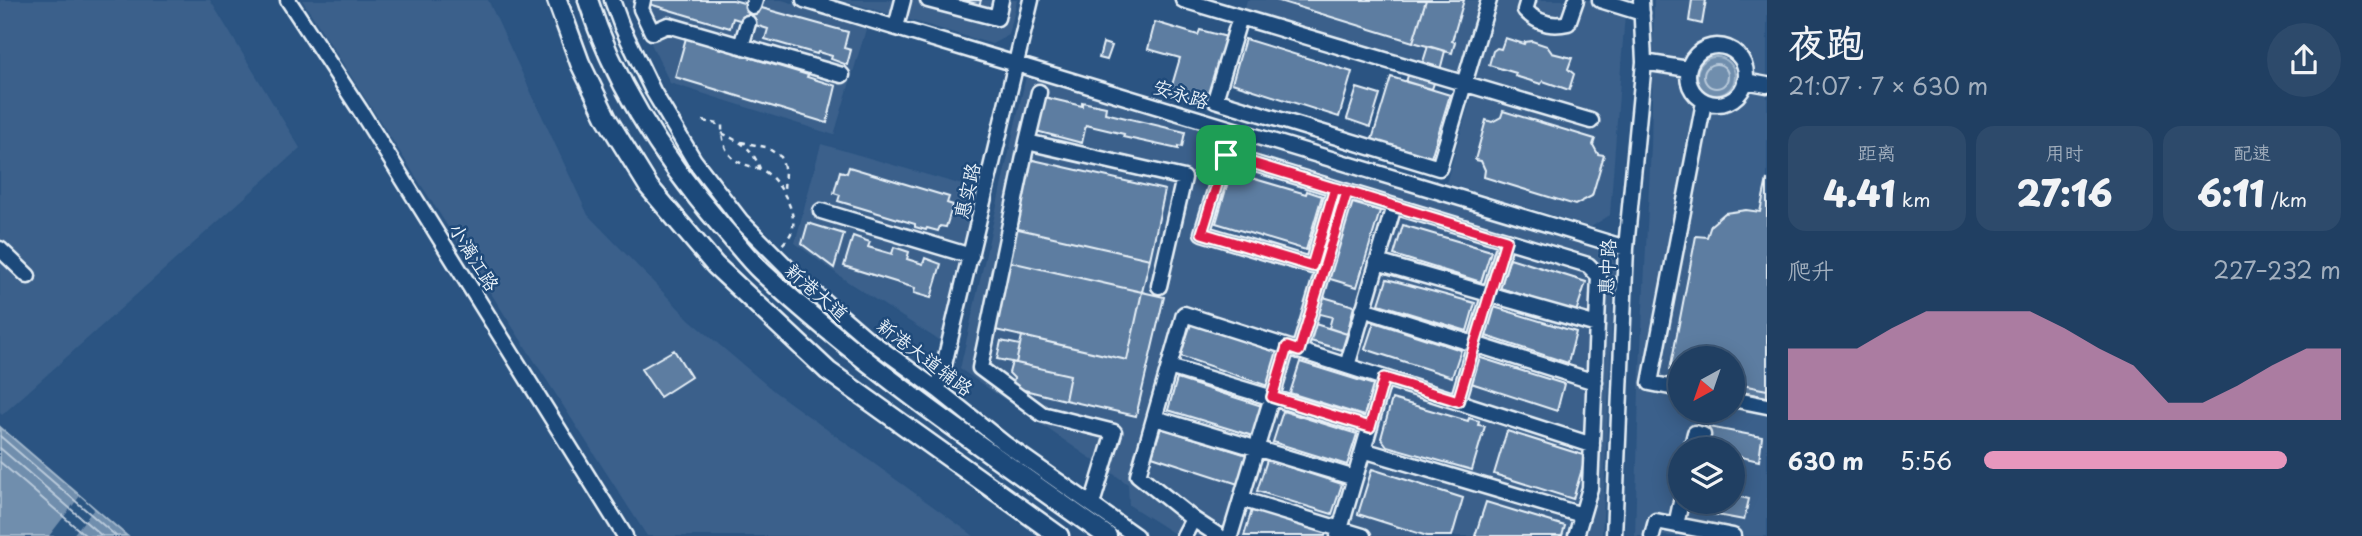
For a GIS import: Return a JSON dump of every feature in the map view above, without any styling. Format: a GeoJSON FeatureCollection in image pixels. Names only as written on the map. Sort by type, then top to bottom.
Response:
{"type":"FeatureCollection","features":[{"type":"Feature","properties":{"kind":"main road"},"geometry":{"type":"LineString","coordinates":[[557,0],[580,63],[607,119],[649,187],[715,265],[828,371],[1059,536]]}},
{"type":"Feature","properties":{"kind":"main road","name":"新港大道"},"geometry":{"type":"LineString","coordinates":[[588,0],[599,34],[640,118],[688,188],[759,269],[851,349],[1107,536]]}},
{"type":"Feature","properties":{"kind":"street","name":"小漓江路"},"geometry":{"type":"LineString","coordinates":[[288,0],[367,121],[625,536]]}},
{"type":"Feature","properties":{"kind":"street","name":"新港大道辅路"},"geometry":{"type":"LineString","coordinates":[[612,0],[653,91],[694,160],[741,221],[803,284],[867,339],[938,390],[1004,443],[1136,536]]}},
{"type":"Feature","properties":{"kind":"street"},"geometry":{"type":"LineString","coordinates":[[643,0],[640,9],[653,32],[668,25],[842,75]]}},
{"type":"Feature","properties":{"kind":"street","name":"安永路"},"geometry":{"type":"LineString","coordinates":[[804,0],[1626,248]]}},
{"type":"Feature","properties":{"kind":"street"},"geometry":{"type":"LineString","coordinates":[[896,27],[903,0]]}},
{"type":"Feature","properties":{"kind":"street"},"geometry":{"type":"LineString","coordinates":[[928,0],[997,18],[1001,0]]}},
{"type":"Feature","properties":{"kind":"street","name":"惠实路"},"geometry":{"type":"LineString","coordinates":[[938,390],[1031,0]]}},
{"type":"Feature","properties":{"kind":"street"},"geometry":{"type":"LineString","coordinates":[[1182,0],[1236,10],[1464,84],[1591,121]]}},
{"type":"Feature","properties":{"kind":"street"},"geometry":{"type":"LineString","coordinates":[[1432,190],[1489,0]]}},
{"type":"Feature","properties":{"kind":"street"},"geometry":{"type":"LineString","coordinates":[[1528,0],[1525,10],[1534,19],[1556,26],[1569,23],[1576,0]]}},
{"type":"Feature","properties":{"kind":"street"},"geometry":{"type":"LineString","coordinates":[[1600,0],[1642,6]]}},
{"type":"Feature","properties":{"kind":"street","name":"惠中路"},"geometry":{"type":"LineString","coordinates":[[1614,536],[1626,248],[1644,62],[1642,6]]}},
{"type":"Feature","properties":{"kind":"street"},"geometry":{"type":"LineString","coordinates":[[1236,10],[1215,100],[1439,168]]}},
{"type":"Feature","properties":{"kind":"street"},"geometry":{"type":"LineString","coordinates":[[741,46],[748,23]]}},
{"type":"Feature","properties":{"kind":"street"},"geometry":{"type":"LineString","coordinates":[[1721,47],[1735,52],[1740,58],[1745,71],[1745,81],[1741,92],[1729,102],[1715,105],[1704,102],[1690,88],[1688,69],[1700,51],[1721,47]]}},
{"type":"Feature","properties":{"kind":"street"},"geometry":{"type":"LineString","coordinates":[[1644,62],[1688,69]]}},
{"type":"Feature","properties":{"kind":"street"},"geometry":{"type":"LineString","coordinates":[[1745,81],[1767,85]]}},
{"type":"Feature","properties":{"kind":"street"},"geometry":{"type":"LineString","coordinates":[[1039,92],[980,368],[1042,414],[1115,432],[1092,504]]}},
{"type":"Feature","properties":{"kind":"street"},"geometry":{"type":"LineString","coordinates":[[1668,387],[1650,383],[1704,102]]}},
{"type":"Feature","properties":{"kind":"street"},"geometry":{"type":"LineString","coordinates":[[1027,142],[1184,178],[1159,286]]}},
{"type":"Feature","properties":{"kind":"street"},"geometry":{"type":"LineString","coordinates":[[1341,190],[1312,266],[1202,233],[1226,155],[1588,265],[1599,276],[1590,488],[1576,536]]}},
{"type":"Feature","properties":{"kind":"street"},"geometry":{"type":"LineString","coordinates":[[1230,536],[1272,397],[1293,349],[1341,190]]}},
{"type":"Feature","properties":{"kind":"street"},"geometry":{"type":"LineString","coordinates":[[1347,366],[1394,206]]}},
{"type":"Feature","properties":{"kind":"street"},"geometry":{"type":"LineString","coordinates":[[821,211],[971,256]]}},
{"type":"Feature","properties":{"kind":"street"},"geometry":{"type":"LineString","coordinates":[[1458,401],[1506,240]]}},
{"type":"Feature","properties":{"kind":"street"},"geometry":{"type":"LineString","coordinates":[[0,249],[28,276]]}},
{"type":"Feature","properties":{"kind":"street"},"geometry":{"type":"LineString","coordinates":[[1377,262],[1597,325]]}},
{"type":"Feature","properties":{"kind":"street"},"geometry":{"type":"LineString","coordinates":[[1363,309],[1595,382]]}},
{"type":"Feature","properties":{"kind":"street"},"geometry":{"type":"LineString","coordinates":[[1219,536],[1138,475],[1184,314],[1458,401],[1592,440],[1618,436]]}},
{"type":"Feature","properties":{"kind":"street"},"geometry":{"type":"LineString","coordinates":[[1169,367],[1370,427]]}},
{"type":"Feature","properties":{"kind":"street"},"geometry":{"type":"LineString","coordinates":[[1339,532],[1384,378]]}},
{"type":"Feature","properties":{"kind":"street"},"geometry":{"type":"LineString","coordinates":[[1745,402],[1767,406]]}},
{"type":"Feature","properties":{"kind":"street"},"geometry":{"type":"LineString","coordinates":[[1154,418],[1355,478]]}},
{"type":"Feature","properties":{"kind":"street"},"geometry":{"type":"LineString","coordinates":[[1694,437],[1695,433],[1703,435]]}},
{"type":"Feature","properties":{"kind":"street"},"geometry":{"type":"LineString","coordinates":[[1363,450],[1582,515]]}},
{"type":"Feature","properties":{"kind":"street"},"geometry":{"type":"LineString","coordinates":[[1241,499],[1339,532],[1363,536]]}},
{"type":"Feature","properties":{"kind":"street"},"geometry":{"type":"LineString","coordinates":[[1676,525],[1678,514]]}},
{"type":"Feature","properties":{"kind":"street"},"geometry":{"type":"LineString","coordinates":[[1184,536],[1193,519]]}},
{"type":"Feature","properties":{"kind":"street"},"geometry":{"type":"LineString","coordinates":[[1652,536],[1656,521],[1733,536]]}},
{"type":"Feature","properties":{"kind":"path"},"geometry":{"type":"LineString","coordinates":[[703,121],[722,125],[723,143],[730,155],[740,163],[760,169],[775,180],[783,192],[794,218],[793,230],[782,245]]}},
{"type":"Feature","properties":{"kind":"path"},"geometry":{"type":"LineString","coordinates":[[722,133],[741,142],[772,150],[781,157],[785,178],[783,192]]}},
{"type":"Feature","properties":{"kind":"path"},"geometry":{"type":"LineString","coordinates":[[723,143],[731,138]]}},
{"type":"Feature","properties":{"kind":"path"},"geometry":{"type":"LineString","coordinates":[[741,142],[751,150],[760,169]]}},
{"type":"Feature","properties":{"kind":"path"},"geometry":{"type":"LineString","coordinates":[[751,150],[755,148],[755,144]]}},
{"type":"Feature","properties":{"kind":"path"},"geometry":{"type":"LineString","coordinates":[[775,180],[785,178]]}},
{"type":"Feature","properties":{"kind":"shaded area"},"geometry":{"type":"Polygon","coordinates":[[[0,0],[210,0],[300,148],[2,415],[0,413],[0,0]]]}},
{"type":"Feature","properties":{"kind":"shaded area"},"geometry":{"type":"Polygon","coordinates":[[[302,0],[488,0],[588,215],[689,319],[775,392],[974,536],[647,536],[302,0]]]}},
{"type":"Feature","properties":{"kind":"shaded area"},"geometry":{"type":"Polygon","coordinates":[[[630,0],[782,0],[867,26],[834,135],[670,83],[630,0]]]}},
{"type":"Feature","properties":{"kind":"shaded area"},"geometry":{"type":"Polygon","coordinates":[[[841,0],[1017,0],[1009,35],[992,44],[841,0]]]}},
{"type":"Feature","properties":{"kind":"shaded area"},"geometry":{"type":"Polygon","coordinates":[[[1247,0],[1626,0],[1610,215],[1591,227],[1446,183],[1475,84],[1243,14],[1247,0]]]}},
{"type":"Feature","properties":{"kind":"shaded area"},"geometry":{"type":"Polygon","coordinates":[[[1654,0],[1767,0],[1767,536],[1635,536],[1651,146],[1654,0]]]}},
{"type":"Feature","properties":{"kind":"shaded area"},"geometry":{"type":"Polygon","coordinates":[[[1027,72],[1606,247],[1615,264],[1602,536],[1178,536],[1129,505],[1128,484],[960,369],[1027,72]]]}},
{"type":"Feature","properties":{"kind":"shaded area"},"geometry":{"type":"Polygon","coordinates":[[[821,144],[976,189],[940,341],[848,282],[795,243],[821,144]]]}},
{"type":"Feature","properties":{"kind":"water"},"geometry":{"type":"Polygon","coordinates":[[[1716,57],[1730,62],[1735,76],[1730,90],[1716,95],[1702,90],[1697,76],[1702,62],[1716,57]]]}},
{"type":"Feature","properties":{"kind":"water"},"geometry":{"type":"Polygon","coordinates":[[[0,427],[127,536],[0,536],[0,427]]]}},
{"type":"Feature","properties":{"kind":"pier"},"geometry":{"type":"Polygon","coordinates":[[[80,496],[94,509],[72,536],[49,536],[80,496]]]}},
{"type":"Feature","properties":{"kind":"building"},"geometry":{"type":"Polygon","coordinates":[[[647,0],[733,0],[848,32],[844,48],[851,50],[847,65],[831,59],[832,56],[765,39],[768,29],[733,18],[730,28],[646,3],[647,0]]]}},
{"type":"Feature","properties":{"kind":"building"},"geometry":{"type":"Polygon","coordinates":[[[958,0],[981,0],[979,6],[958,0]]]}},
{"type":"Feature","properties":{"kind":"building"},"geometry":{"type":"Polygon","coordinates":[[[1276,0],[1426,0],[1413,42],[1276,0]]]}},
{"type":"Feature","properties":{"kind":"building"},"geometry":{"type":"Polygon","coordinates":[[[1426,0],[1464,0],[1452,41],[1455,42],[1452,53],[1413,42],[1426,0]]]}},
{"type":"Feature","properties":{"kind":"building"},"geometry":{"type":"Polygon","coordinates":[[[1692,0],[1706,0],[1702,24],[1689,21],[1692,0]]]}},
{"type":"Feature","properties":{"kind":"building"},"geometry":{"type":"Polygon","coordinates":[[[1155,22],[1198,35],[1200,30],[1227,37],[1207,102],[1170,92],[1180,58],[1148,49],[1155,22]]]}},
{"type":"Feature","properties":{"kind":"building"},"geometry":{"type":"Polygon","coordinates":[[[686,38],[836,86],[827,123],[675,77],[686,38]]]}},
{"type":"Feature","properties":{"kind":"building"},"geometry":{"type":"Polygon","coordinates":[[[1505,38],[1524,44],[1532,41],[1547,46],[1552,53],[1572,58],[1568,69],[1574,74],[1569,90],[1543,81],[1541,84],[1515,76],[1516,73],[1489,65],[1493,51],[1501,49],[1505,38]]]}},
{"type":"Feature","properties":{"kind":"building"},"geometry":{"type":"Polygon","coordinates":[[[1245,39],[1352,72],[1339,117],[1232,83],[1245,39]]]}},
{"type":"Feature","properties":{"kind":"building"},"geometry":{"type":"Polygon","coordinates":[[[1103,43],[1112,46],[1107,60],[1099,58],[1103,43]]]}},
{"type":"Feature","properties":{"kind":"building"},"geometry":{"type":"Polygon","coordinates":[[[1428,46],[1445,51],[1440,70],[1422,65],[1428,46]]]}},
{"type":"Feature","properties":{"kind":"building"},"geometry":{"type":"Polygon","coordinates":[[[1410,69],[1436,77],[1432,89],[1406,82],[1410,69]]]}},
{"type":"Feature","properties":{"kind":"building"},"geometry":{"type":"Polygon","coordinates":[[[1391,77],[1450,95],[1430,161],[1371,143],[1391,77]]]}},
{"type":"Feature","properties":{"kind":"building"},"geometry":{"type":"Polygon","coordinates":[[[1357,88],[1380,95],[1370,127],[1347,119],[1357,88]]]}},
{"type":"Feature","properties":{"kind":"building"},"geometry":{"type":"Polygon","coordinates":[[[1044,97],[1082,106],[1082,102],[1106,107],[1105,113],[1185,132],[1182,147],[1178,146],[1178,149],[1123,137],[1124,134],[1086,125],[1082,143],[1036,131],[1044,97]]]}},
{"type":"Feature","properties":{"kind":"building"},"geometry":{"type":"Polygon","coordinates":[[[1503,111],[1595,139],[1593,145],[1598,154],[1604,155],[1592,196],[1575,205],[1484,177],[1485,170],[1481,161],[1475,160],[1486,120],[1492,122],[1501,117],[1503,111]]]}},
{"type":"Feature","properties":{"kind":"building"},"geometry":{"type":"Polygon","coordinates":[[[1029,159],[1165,190],[1150,259],[1014,228],[1029,159]]]}},
{"type":"Feature","properties":{"kind":"building"},"geometry":{"type":"Polygon","coordinates":[[[849,167],[949,197],[947,203],[953,205],[946,227],[940,226],[938,231],[926,230],[915,227],[915,224],[838,201],[840,195],[834,193],[840,171],[847,173],[849,167]]]}},
{"type":"Feature","properties":{"kind":"building"},"geometry":{"type":"Polygon","coordinates":[[[1231,172],[1306,194],[1307,191],[1322,196],[1306,250],[1216,223],[1231,172]]]}},
{"type":"Feature","properties":{"kind":"building"},"geometry":{"type":"Polygon","coordinates":[[[1767,179],[1767,390],[1745,386],[1745,346],[1675,346],[1696,236],[1707,237],[1711,225],[1725,213],[1746,210],[1760,212],[1767,179]]]}},
{"type":"Feature","properties":{"kind":"building"},"geometry":{"type":"Polygon","coordinates":[[[1349,202],[1380,211],[1357,287],[1327,278],[1349,202]]]}},
{"type":"Feature","properties":{"kind":"building"},"geometry":{"type":"Polygon","coordinates":[[[808,223],[844,234],[834,268],[802,244],[808,223]]]}},
{"type":"Feature","properties":{"kind":"building"},"geometry":{"type":"Polygon","coordinates":[[[1403,225],[1491,251],[1481,282],[1394,255],[1403,225]]]}},
{"type":"Feature","properties":{"kind":"building"},"geometry":{"type":"Polygon","coordinates":[[[1014,228],[1150,259],[1142,292],[1006,261],[1014,228]]]}},
{"type":"Feature","properties":{"kind":"building"},"geometry":{"type":"Polygon","coordinates":[[[853,236],[870,242],[868,247],[892,254],[894,247],[909,252],[907,259],[923,264],[925,258],[941,264],[931,298],[914,293],[915,288],[844,266],[853,236]]]}},
{"type":"Feature","properties":{"kind":"building"},"geometry":{"type":"Polygon","coordinates":[[[1510,258],[1586,282],[1576,312],[1500,288],[1510,258]]]}},
{"type":"Feature","properties":{"kind":"building"},"geometry":{"type":"Polygon","coordinates":[[[1006,261],[1142,292],[1127,360],[991,329],[1006,261]]]}},
{"type":"Feature","properties":{"kind":"building"},"geometry":{"type":"Polygon","coordinates":[[[1387,279],[1475,303],[1467,331],[1379,304],[1387,279]]]}},
{"type":"Feature","properties":{"kind":"building"},"geometry":{"type":"Polygon","coordinates":[[[1142,292],[1164,297],[1136,416],[1065,400],[1070,375],[1016,363],[1022,336],[1127,360],[1142,292]]]}},
{"type":"Feature","properties":{"kind":"building"},"geometry":{"type":"Polygon","coordinates":[[[1320,296],[1354,306],[1347,334],[1329,328],[1332,317],[1316,313],[1320,296]]]}},
{"type":"Feature","properties":{"kind":"building"},"geometry":{"type":"Polygon","coordinates":[[[1494,307],[1576,332],[1568,363],[1486,336],[1494,307]]]}},
{"type":"Feature","properties":{"kind":"building"},"geometry":{"type":"Polygon","coordinates":[[[1374,322],[1461,350],[1452,377],[1365,349],[1374,322]]]}},
{"type":"Feature","properties":{"kind":"building"},"geometry":{"type":"Polygon","coordinates":[[[1312,323],[1347,334],[1342,350],[1307,340],[1312,323]]]}},
{"type":"Feature","properties":{"kind":"building"},"geometry":{"type":"Polygon","coordinates":[[[1191,324],[1279,352],[1268,386],[1180,356],[1191,324]]]}},
{"type":"Feature","properties":{"kind":"building"},"geometry":{"type":"Polygon","coordinates":[[[1001,341],[1020,345],[1016,363],[997,359],[1001,341]]]}},
{"type":"Feature","properties":{"kind":"building"},"geometry":{"type":"Polygon","coordinates":[[[674,350],[691,377],[660,397],[641,369],[674,350]]]}},
{"type":"Feature","properties":{"kind":"building"},"geometry":{"type":"Polygon","coordinates":[[[1478,357],[1564,384],[1557,411],[1471,383],[1478,357]]]}},
{"type":"Feature","properties":{"kind":"building"},"geometry":{"type":"Polygon","coordinates":[[[1012,362],[1070,375],[1065,400],[1012,387],[1014,378],[1009,373],[1012,362]]]}},
{"type":"Feature","properties":{"kind":"building"},"geometry":{"type":"Polygon","coordinates":[[[1300,362],[1374,385],[1364,416],[1290,393],[1300,362]]]}},
{"type":"Feature","properties":{"kind":"building"},"geometry":{"type":"Polygon","coordinates":[[[1177,379],[1262,406],[1253,436],[1168,410],[1177,379]]]}},
{"type":"Feature","properties":{"kind":"building"},"geometry":{"type":"Polygon","coordinates":[[[1745,386],[1767,390],[1767,397],[1745,393],[1745,386]]]}},
{"type":"Feature","properties":{"kind":"building"},"geometry":{"type":"Polygon","coordinates":[[[1392,399],[1468,421],[1469,418],[1479,421],[1478,425],[1485,426],[1472,470],[1387,446],[1381,438],[1392,399]]]}},
{"type":"Feature","properties":{"kind":"building"},"geometry":{"type":"Polygon","coordinates":[[[1283,411],[1357,434],[1347,465],[1273,442],[1283,411]]]}},
{"type":"Feature","properties":{"kind":"building"},"geometry":{"type":"Polygon","coordinates":[[[1709,427],[1762,437],[1759,461],[1745,458],[1745,437],[1707,437],[1709,427]]]}},
{"type":"Feature","properties":{"kind":"building"},"geometry":{"type":"Polygon","coordinates":[[[1161,428],[1247,455],[1238,484],[1152,456],[1161,428]]]}},
{"type":"Feature","properties":{"kind":"building"},"geometry":{"type":"Polygon","coordinates":[[[1507,431],[1586,456],[1573,499],[1494,474],[1507,431]]]}},
{"type":"Feature","properties":{"kind":"building"},"geometry":{"type":"Polygon","coordinates":[[[1267,460],[1342,484],[1332,514],[1257,491],[1267,460]]]}},
{"type":"Feature","properties":{"kind":"building"},"geometry":{"type":"Polygon","coordinates":[[[1372,469],[1463,498],[1452,536],[1427,536],[1358,514],[1372,469]]]}},
{"type":"Feature","properties":{"kind":"building"},"geometry":{"type":"Polygon","coordinates":[[[1745,498],[1749,499],[1744,520],[1712,514],[1745,514],[1745,498]]]}},
{"type":"Feature","properties":{"kind":"building"},"geometry":{"type":"Polygon","coordinates":[[[1486,502],[1565,526],[1562,536],[1475,536],[1486,502]]]}},
{"type":"Feature","properties":{"kind":"building"},"geometry":{"type":"Polygon","coordinates":[[[1252,510],[1326,533],[1325,536],[1244,536],[1252,510]]]}},
{"type":"Feature","properties":{"kind":"route"},"geometry":{"type":"LineString","coordinates":[[1226,155],[1202,233],[1312,266],[1335,188],[1506,240],[1458,401],[1384,378],[1370,427],[1272,397],[1287,347],[1299,351],[1347,192],[1226,155]]}}]}
